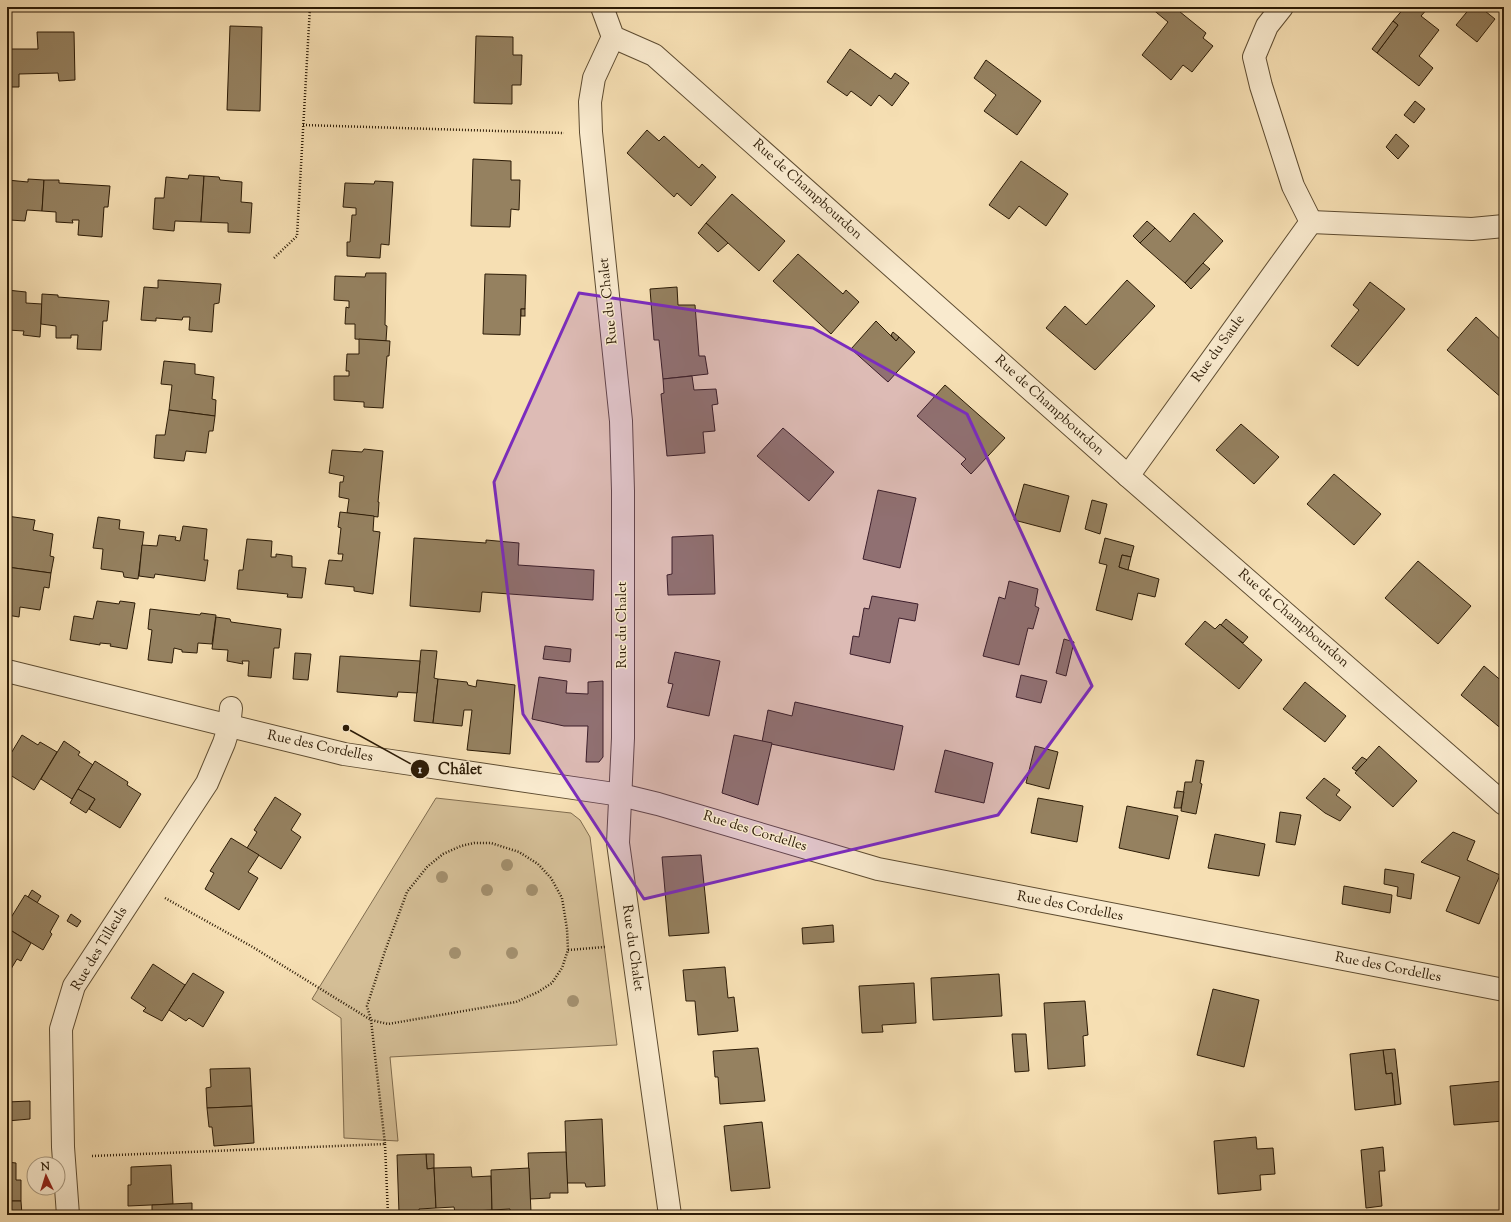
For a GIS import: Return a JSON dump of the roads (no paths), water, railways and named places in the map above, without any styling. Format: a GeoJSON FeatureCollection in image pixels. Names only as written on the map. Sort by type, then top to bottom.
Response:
{"type":"FeatureCollection","features":[{"type":"Feature","properties":{"kind":"street"},"geometry":{"type":"LineString","coordinates":[[602,7],[613,37]]}},
{"type":"Feature","properties":{"kind":"street"},"geometry":{"type":"LineString","coordinates":[[1282,7],[1267,26],[1254,57],[1261,86],[1294,186],[1311,222],[1472,229],[1504,226]]}},
{"type":"Feature","properties":{"kind":"street","name":"Rue de Champbourdon"},"geometry":{"type":"LineString","coordinates":[[613,37],[654,55],[1128,476],[1504,804]]}},
{"type":"Feature","properties":{"kind":"street","name":"Rue du Chalet"},"geometry":{"type":"LineString","coordinates":[[613,37],[594,78],[590,102],[591,132],[621,420],[623,507],[623,738],[621,795],[618,811],[618,843],[670,1215]]}},
{"type":"Feature","properties":{"kind":"street","name":"Rue du Saule"},"geometry":{"type":"LineString","coordinates":[[1128,476],[1311,222]]}},
{"type":"Feature","properties":{"kind":"street","name":"Rue des Cordelles"},"geometry":{"type":"LineString","coordinates":[[7,671],[230,718],[344,754],[621,795],[658,804],[878,869],[1504,990]]}},
{"type":"Feature","properties":{"kind":"street","name":"Rue des Tilleuls"},"geometry":{"type":"LineString","coordinates":[[68,1215],[64,1157],[61,1029],[74,986],[207,783],[224,743],[230,718]]}},
{"type":"Feature","properties":{"kind":"place","name":"Châlet"},"geometry":{"type":"Point","coordinates":[346,728]}}]}
